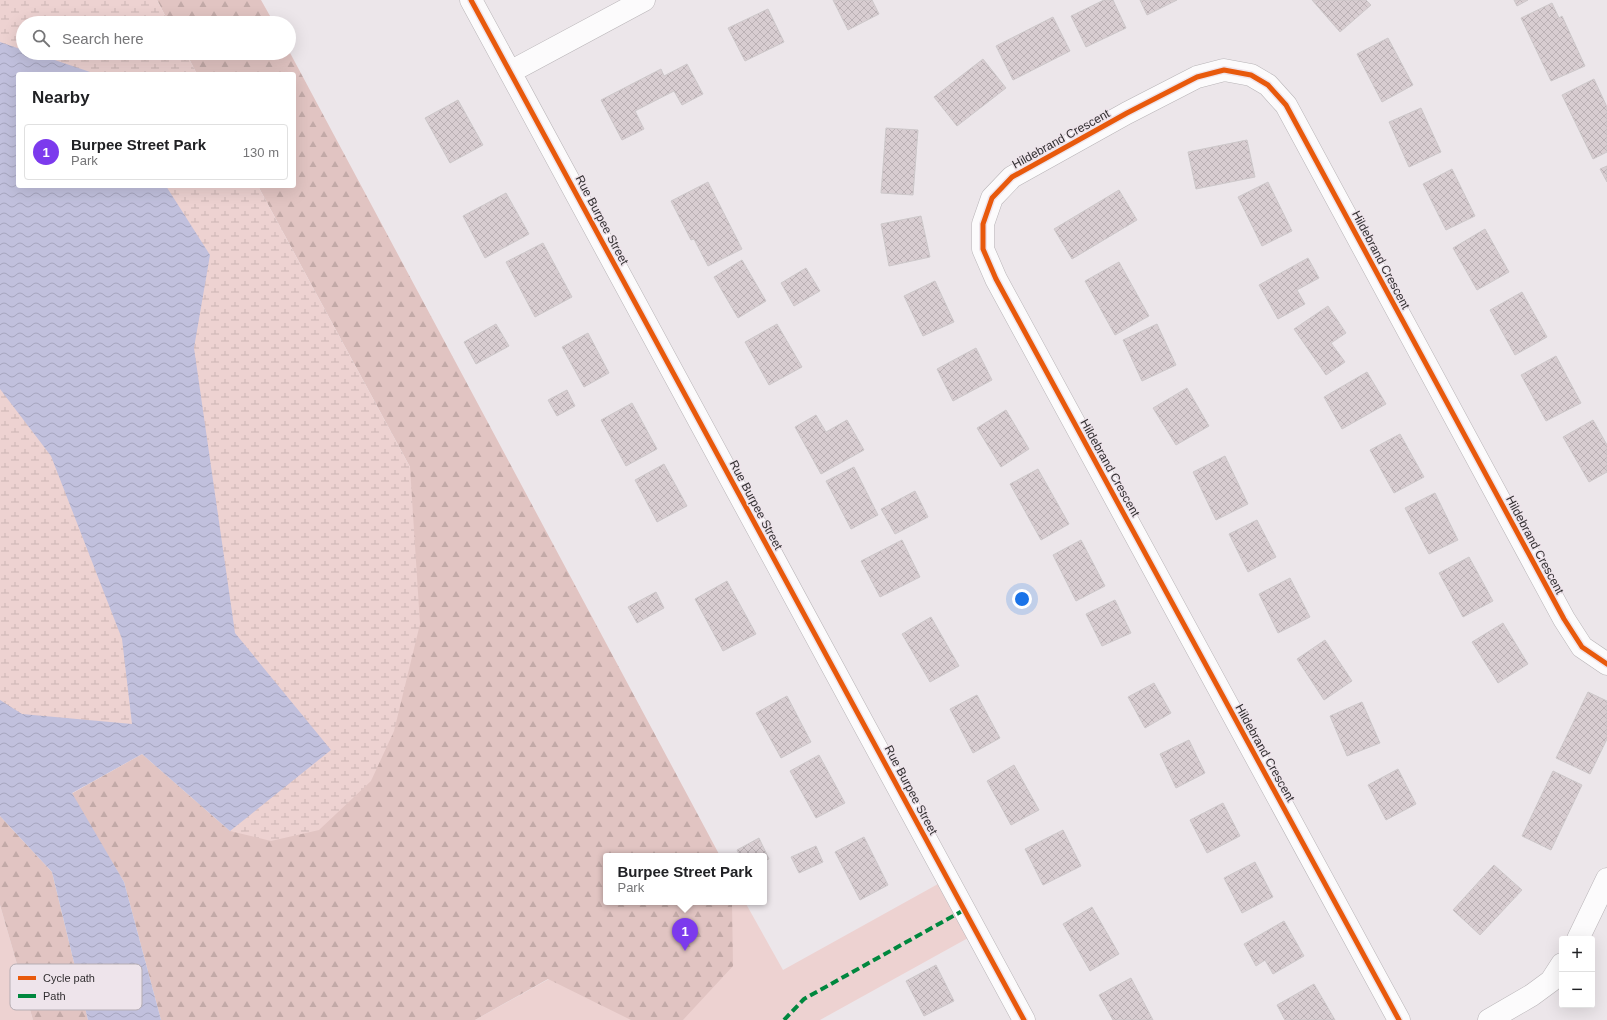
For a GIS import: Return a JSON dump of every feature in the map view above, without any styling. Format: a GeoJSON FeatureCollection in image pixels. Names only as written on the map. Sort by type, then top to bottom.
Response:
{"type":"FeatureCollection","features":[{"type":"Feature","properties":{"kind":"street","name":"Rue Burpee Street"},"geometry":{"type":"LineString","coordinates":[[471,0],[1024,1020]]}},
{"type":"Feature","properties":{"kind":"street"},"geometry":{"type":"LineString","coordinates":[[510,72],[644,0]]}},
{"type":"Feature","properties":{"kind":"street","name":"Hildebrand Crescent"},"geometry":{"type":"LineString","coordinates":[[1399,1020],[996,279],[983,249],[984,224],[992,198],[1012,177],[1127,113],[1198,76],[1224,70],[1251,75],[1268,85],[1286,105],[1564,619],[1582,647],[1607,664]]}},
{"type":"Feature","properties":{"kind":"street"},"geometry":{"type":"LineString","coordinates":[[1579,936],[1607,879]]}},
{"type":"Feature","properties":{"kind":"street"},"geometry":{"type":"LineString","coordinates":[[1489,1020],[1532,995],[1551,981],[1559,969]]}},
{"type":"Feature","properties":{"kind":"green space"},"geometry":{"type":"Polygon","coordinates":[[[0,0],[157,0],[165,16],[16,16],[16,60],[190,60],[196,72],[16,72],[16,188],[259,188],[410,467],[420,624],[394,731],[371,781],[319,830],[271,841],[230,831],[142,754],[72,793],[52,872],[0,816],[0,0]]]}},
{"type":"Feature","properties":{"kind":"green space"},"geometry":{"type":"Polygon","coordinates":[[[157,0],[261,0],[270,16],[165,16],[157,0]]]}},
{"type":"Feature","properties":{"kind":"green space"},"geometry":{"type":"Polygon","coordinates":[[[190,60],[294,60],[718,853],[603,853],[603,905],[732,905],[733,966],[683,1020],[631,1020],[548,979],[475,1020],[161,1020],[124,882],[71,794],[142,754],[230,831],[410,467],[259,188],[296,188],[296,72],[196,72],[190,60]]]}},
{"type":"Feature","properties":{"kind":"green space"},"geometry":{"type":"Polygon","coordinates":[[[0,816],[52,872],[74,964],[17,964],[0,905],[0,816]]]}},
{"type":"Feature","properties":{"kind":"green space"},"geometry":{"type":"Polygon","coordinates":[[[947,879],[977,933],[820,1020],[475,1020],[682,905],[747,905],[783,970],[947,879]]]}},
{"type":"Feature","properties":{"kind":"green space"},"geometry":{"type":"Polygon","coordinates":[[[0,905],[17,964],[10,964],[10,1010],[30,1010],[33,1020],[0,1020],[0,905]]]}},
{"type":"Feature","properties":{"kind":"green space"},"geometry":{"type":"Polygon","coordinates":[[[30,1010],[86,1010],[88,1020],[33,1020],[30,1010]]]}},
{"type":"Feature","properties":{"kind":"water"},"geometry":{"type":"Polygon","coordinates":[[[0,42],[16,48],[16,60],[55,60],[90,72],[16,72],[16,188],[167,188],[210,255],[194,348],[235,633],[331,750],[230,831],[142,754],[72,793],[124,882],[161,1020],[88,1020],[86,1010],[142,1010],[142,964],[74,964],[52,872],[0,816],[0,700],[22,714],[132,724],[122,639],[51,456],[0,389],[0,42]]]}},
{"type":"Feature","properties":{"kind":"building"},"geometry":{"type":"Polygon","coordinates":[[[833,0],[872,0],[879,14],[848,30],[833,0]]]}},
{"type":"Feature","properties":{"kind":"building"},"geometry":{"type":"Polygon","coordinates":[[[1104,0],[1113,0],[1126,28],[1086,47],[1071,16],[1104,0]]]}},
{"type":"Feature","properties":{"kind":"building"},"geometry":{"type":"Polygon","coordinates":[[[1140,0],[1177,0],[1147,15],[1140,0]]]}},
{"type":"Feature","properties":{"kind":"building"},"geometry":{"type":"Polygon","coordinates":[[[1312,0],[1366,0],[1371,5],[1340,32],[1312,0]]]}},
{"type":"Feature","properties":{"kind":"building"},"geometry":{"type":"Polygon","coordinates":[[[1514,0],[1528,0],[1517,6],[1514,0]]]}},
{"type":"Feature","properties":{"kind":"building"},"geometry":{"type":"Polygon","coordinates":[[[1552,3],[1559,18],[1562,16],[1585,66],[1551,81],[1521,18],[1552,3]]]}},
{"type":"Feature","properties":{"kind":"building"},"geometry":{"type":"Polygon","coordinates":[[[768,9],[784,42],[745,61],[728,28],[768,9]]]}},
{"type":"Feature","properties":{"kind":"building"},"geometry":{"type":"Polygon","coordinates":[[[1053,17],[1070,51],[1013,80],[996,46],[1053,17]]]}},
{"type":"Feature","properties":{"kind":"building"},"geometry":{"type":"Polygon","coordinates":[[[1388,38],[1413,85],[1382,102],[1357,54],[1388,38]]]}},
{"type":"Feature","properties":{"kind":"building"},"geometry":{"type":"Polygon","coordinates":[[[983,59],[1006,88],[957,126],[934,97],[983,59]]]}},
{"type":"Feature","properties":{"kind":"building"},"geometry":{"type":"Polygon","coordinates":[[[687,64],[703,94],[682,105],[674,91],[635,111],[644,129],[622,140],[601,100],[661,69],[664,76],[687,64]]]}},
{"type":"Feature","properties":{"kind":"building"},"geometry":{"type":"Polygon","coordinates":[[[1594,79],[1607,107],[1607,152],[1593,159],[1562,95],[1594,79]]]}},
{"type":"Feature","properties":{"kind":"building"},"geometry":{"type":"Polygon","coordinates":[[[458,100],[483,145],[450,163],[425,118],[458,100]]]}},
{"type":"Feature","properties":{"kind":"building"},"geometry":{"type":"Polygon","coordinates":[[[1421,108],[1441,152],[1409,167],[1389,122],[1421,108]]]}},
{"type":"Feature","properties":{"kind":"building"},"geometry":{"type":"Polygon","coordinates":[[[886,128],[918,130],[913,195],[881,193],[886,128]]]}},
{"type":"Feature","properties":{"kind":"building"},"geometry":{"type":"Polygon","coordinates":[[[1247,140],[1255,177],[1196,189],[1188,152],[1247,140]]]}},
{"type":"Feature","properties":{"kind":"building"},"geometry":{"type":"Polygon","coordinates":[[[1607,166],[1607,182],[1600,169],[1607,166]]]}},
{"type":"Feature","properties":{"kind":"building"},"geometry":{"type":"Polygon","coordinates":[[[1452,169],[1475,216],[1446,230],[1423,184],[1452,169]]]}},
{"type":"Feature","properties":{"kind":"building"},"geometry":{"type":"Polygon","coordinates":[[[708,182],[742,249],[708,266],[694,239],[691,240],[671,201],[708,182]]]}},
{"type":"Feature","properties":{"kind":"building"},"geometry":{"type":"Polygon","coordinates":[[[1268,182],[1292,231],[1262,246],[1238,197],[1268,182]]]}},
{"type":"Feature","properties":{"kind":"building"},"geometry":{"type":"Polygon","coordinates":[[[1119,190],[1137,220],[1072,259],[1054,229],[1119,190]]]}},
{"type":"Feature","properties":{"kind":"building"},"geometry":{"type":"Polygon","coordinates":[[[506,193],[529,234],[485,258],[463,216],[506,193]]]}},
{"type":"Feature","properties":{"kind":"building"},"geometry":{"type":"Polygon","coordinates":[[[921,216],[930,257],[889,266],[881,224],[921,216]]]}},
{"type":"Feature","properties":{"kind":"building"},"geometry":{"type":"Polygon","coordinates":[[[1485,229],[1509,272],[1477,290],[1453,248],[1485,229]]]}},
{"type":"Feature","properties":{"kind":"building"},"geometry":{"type":"Polygon","coordinates":[[[543,243],[572,297],[535,317],[506,262],[543,243]]]}},
{"type":"Feature","properties":{"kind":"building"},"geometry":{"type":"Polygon","coordinates":[[[1308,258],[1319,278],[1297,290],[1305,304],[1278,319],[1259,285],[1308,258]]]}},
{"type":"Feature","properties":{"kind":"building"},"geometry":{"type":"Polygon","coordinates":[[[742,260],[766,301],[738,318],[714,277],[742,260]]]}},
{"type":"Feature","properties":{"kind":"building"},"geometry":{"type":"Polygon","coordinates":[[[1119,262],[1149,316],[1115,335],[1085,281],[1119,262]]]}},
{"type":"Feature","properties":{"kind":"building"},"geometry":{"type":"Polygon","coordinates":[[[806,268],[820,291],[794,306],[781,283],[806,268]]]}},
{"type":"Feature","properties":{"kind":"building"},"geometry":{"type":"Polygon","coordinates":[[[935,281],[954,322],[923,336],[904,296],[935,281]]]}},
{"type":"Feature","properties":{"kind":"building"},"geometry":{"type":"Polygon","coordinates":[[[1522,292],[1547,337],[1515,355],[1490,310],[1522,292]]]}},
{"type":"Feature","properties":{"kind":"building"},"geometry":{"type":"Polygon","coordinates":[[[1328,306],[1346,333],[1331,343],[1345,362],[1326,375],[1294,329],[1328,306]]]}},
{"type":"Feature","properties":{"kind":"building"},"geometry":{"type":"Polygon","coordinates":[[[496,324],[509,346],[476,364],[464,342],[496,324]]]}},
{"type":"Feature","properties":{"kind":"building"},"geometry":{"type":"Polygon","coordinates":[[[777,324],[802,367],[769,385],[745,342],[777,324]]]}},
{"type":"Feature","properties":{"kind":"building"},"geometry":{"type":"Polygon","coordinates":[[[1157,324],[1176,365],[1142,381],[1123,340],[1157,324]]]}},
{"type":"Feature","properties":{"kind":"building"},"geometry":{"type":"Polygon","coordinates":[[[588,333],[609,373],[584,387],[562,347],[588,333]]]}},
{"type":"Feature","properties":{"kind":"building"},"geometry":{"type":"Polygon","coordinates":[[[976,348],[992,380],[953,401],[937,369],[976,348]]]}},
{"type":"Feature","properties":{"kind":"building"},"geometry":{"type":"Polygon","coordinates":[[[1556,356],[1581,403],[1546,421],[1521,375],[1556,356]]]}},
{"type":"Feature","properties":{"kind":"building"},"geometry":{"type":"Polygon","coordinates":[[[1367,372],[1386,404],[1342,429],[1324,397],[1367,372]]]}},
{"type":"Feature","properties":{"kind":"building"},"geometry":{"type":"Polygon","coordinates":[[[1187,388],[1209,426],[1176,445],[1153,408],[1187,388]]]}},
{"type":"Feature","properties":{"kind":"building"},"geometry":{"type":"Polygon","coordinates":[[[567,390],[575,406],[557,416],[548,400],[567,390]]]}},
{"type":"Feature","properties":{"kind":"building"},"geometry":{"type":"Polygon","coordinates":[[[632,403],[657,449],[626,466],[601,420],[632,403]]]}},
{"type":"Feature","properties":{"kind":"building"},"geometry":{"type":"Polygon","coordinates":[[[1006,410],[1029,449],[1001,467],[977,428],[1006,410]]]}},
{"type":"Feature","properties":{"kind":"building"},"geometry":{"type":"Polygon","coordinates":[[[816,415],[826,432],[847,420],[864,450],[821,474],[795,427],[816,415]]]}},
{"type":"Feature","properties":{"kind":"building"},"geometry":{"type":"Polygon","coordinates":[[[1593,420],[1607,445],[1607,472],[1589,482],[1563,437],[1593,420]]]}},
{"type":"Feature","properties":{"kind":"building"},"geometry":{"type":"Polygon","coordinates":[[[1400,434],[1424,477],[1394,493],[1370,450],[1400,434]]]}},
{"type":"Feature","properties":{"kind":"building"},"geometry":{"type":"Polygon","coordinates":[[[1225,456],[1248,504],[1216,520],[1193,472],[1225,456]]]}},
{"type":"Feature","properties":{"kind":"building"},"geometry":{"type":"Polygon","coordinates":[[[664,464],[687,506],[657,522],[635,480],[664,464]]]}},
{"type":"Feature","properties":{"kind":"building"},"geometry":{"type":"Polygon","coordinates":[[[854,467],[878,515],[851,529],[826,481],[854,467]]]}},
{"type":"Feature","properties":{"kind":"building"},"geometry":{"type":"Polygon","coordinates":[[[1038,469],[1069,524],[1041,540],[1010,484],[1038,469]]]}},
{"type":"Feature","properties":{"kind":"building"},"geometry":{"type":"Polygon","coordinates":[[[915,491],[928,517],[895,534],[881,509],[915,491]]]}},
{"type":"Feature","properties":{"kind":"building"},"geometry":{"type":"Polygon","coordinates":[[[1435,493],[1458,540],[1429,554],[1405,508],[1435,493]]]}},
{"type":"Feature","properties":{"kind":"building"},"geometry":{"type":"Polygon","coordinates":[[[1257,520],[1276,557],[1248,572],[1229,534],[1257,520]]]}},
{"type":"Feature","properties":{"kind":"building"},"geometry":{"type":"Polygon","coordinates":[[[902,540],[920,577],[880,597],[861,561],[902,540]]]}},
{"type":"Feature","properties":{"kind":"building"},"geometry":{"type":"Polygon","coordinates":[[[1081,540],[1105,586],[1076,601],[1053,555],[1081,540]]]}},
{"type":"Feature","properties":{"kind":"building"},"geometry":{"type":"Polygon","coordinates":[[[1469,557],[1493,601],[1463,617],[1439,573],[1469,557]]]}},
{"type":"Feature","properties":{"kind":"building"},"geometry":{"type":"Polygon","coordinates":[[[1290,578],[1310,617],[1278,633],[1259,594],[1290,578]]]}},
{"type":"Feature","properties":{"kind":"building"},"geometry":{"type":"Polygon","coordinates":[[[727,581],[756,634],[723,651],[695,599],[727,581]]]}},
{"type":"Feature","properties":{"kind":"building"},"geometry":{"type":"Polygon","coordinates":[[[656,592],[664,608],[637,623],[628,607],[656,592]]]}},
{"type":"Feature","properties":{"kind":"building"},"geometry":{"type":"Polygon","coordinates":[[[1115,600],[1131,633],[1102,646],[1086,614],[1115,600]]]}},
{"type":"Feature","properties":{"kind":"building"},"geometry":{"type":"Polygon","coordinates":[[[931,617],[959,666],[930,682],[902,634],[931,617]]]}},
{"type":"Feature","properties":{"kind":"building"},"geometry":{"type":"Polygon","coordinates":[[[1503,623],[1528,664],[1498,683],[1472,642],[1503,623]]]}},
{"type":"Feature","properties":{"kind":"building"},"geometry":{"type":"Polygon","coordinates":[[[1325,640],[1352,681],[1324,700],[1297,659],[1325,640]]]}},
{"type":"Feature","properties":{"kind":"building"},"geometry":{"type":"Polygon","coordinates":[[[1154,683],[1171,713],[1145,728],[1128,697],[1154,683]]]}},
{"type":"Feature","properties":{"kind":"building"},"geometry":{"type":"Polygon","coordinates":[[[1588,692],[1607,701],[1607,739],[1590,774],[1556,758],[1588,692]]]}},
{"type":"Feature","properties":{"kind":"building"},"geometry":{"type":"Polygon","coordinates":[[[977,695],[1000,738],[973,753],[950,709],[977,695]]]}},
{"type":"Feature","properties":{"kind":"building"},"geometry":{"type":"Polygon","coordinates":[[[787,696],[811,742],[781,758],[756,713],[787,696]]]}},
{"type":"Feature","properties":{"kind":"building"},"geometry":{"type":"Polygon","coordinates":[[[1362,702],[1380,743],[1347,756],[1330,716],[1362,702]]]}},
{"type":"Feature","properties":{"kind":"building"},"geometry":{"type":"Polygon","coordinates":[[[1189,740],[1205,773],[1176,788],[1160,754],[1189,740]]]}},
{"type":"Feature","properties":{"kind":"building"},"geometry":{"type":"Polygon","coordinates":[[[819,755],[845,803],[816,818],[790,771],[819,755]]]}},
{"type":"Feature","properties":{"kind":"building"},"geometry":{"type":"Polygon","coordinates":[[[1014,765],[1039,810],[1011,825],[987,781],[1014,765]]]}},
{"type":"Feature","properties":{"kind":"building"},"geometry":{"type":"Polygon","coordinates":[[[1398,769],[1416,804],[1386,820],[1368,785],[1398,769]]]}},
{"type":"Feature","properties":{"kind":"building"},"geometry":{"type":"Polygon","coordinates":[[[1553,771],[1582,785],[1551,850],[1522,836],[1553,771]]]}},
{"type":"Feature","properties":{"kind":"building"},"geometry":{"type":"Polygon","coordinates":[[[1223,803],[1240,836],[1207,853],[1190,820],[1223,803]]]}},
{"type":"Feature","properties":{"kind":"building"},"geometry":{"type":"Polygon","coordinates":[[[1063,830],[1081,866],[1043,885],[1025,849],[1063,830]]]}},
{"type":"Feature","properties":{"kind":"building"},"geometry":{"type":"Polygon","coordinates":[[[864,837],[888,885],[860,900],[835,852],[864,837]]]}},
{"type":"Feature","properties":{"kind":"building"},"geometry":{"type":"Polygon","coordinates":[[[759,838],[766,853],[738,853],[737,850],[759,838]]]}},
{"type":"Feature","properties":{"kind":"building"},"geometry":{"type":"Polygon","coordinates":[[[816,846],[823,862],[799,873],[791,857],[816,846]]]}},
{"type":"Feature","properties":{"kind":"building"},"geometry":{"type":"Polygon","coordinates":[[[1255,862],[1273,897],[1242,913],[1224,878],[1255,862]]]}},
{"type":"Feature","properties":{"kind":"building"},"geometry":{"type":"Polygon","coordinates":[[[1494,865],[1522,890],[1480,935],[1453,910],[1494,865]]]}},
{"type":"Feature","properties":{"kind":"building"},"geometry":{"type":"Polygon","coordinates":[[[1092,907],[1119,954],[1090,971],[1063,924],[1092,907]]]}},
{"type":"Feature","properties":{"kind":"building"},"geometry":{"type":"Polygon","coordinates":[[[1284,921],[1304,956],[1273,974],[1265,960],[1256,966],[1244,944],[1284,921]]]}},
{"type":"Feature","properties":{"kind":"building"},"geometry":{"type":"Polygon","coordinates":[[[936,965],[954,1001],[924,1016],[906,981],[936,965]]]}},
{"type":"Feature","properties":{"kind":"building"},"geometry":{"type":"Polygon","coordinates":[[[1131,978],[1153,1020],[1113,1020],[1099,995],[1131,978]]]}},
{"type":"Feature","properties":{"kind":"building"},"geometry":{"type":"Polygon","coordinates":[[[1314,984],[1335,1020],[1285,1020],[1277,1005],[1314,984]]]}},
{"type":"Feature","properties":{"kind":"marked path"},"geometry":{"type":"LineString","coordinates":[[784,1020],[804,999],[964,910]]}},
{"type":"Feature","properties":{"kind":"cycle path"},"geometry":{"type":"LineString","coordinates":[[471,0],[1024,1020]]}},
{"type":"Feature","properties":{"kind":"cycle path"},"geometry":{"type":"LineString","coordinates":[[1399,1020],[996,279],[983,249],[983,224],[992,198],[1012,177],[1127,113],[1197,77],[1224,70],[1251,75],[1268,85],[1286,105],[1564,619],[1582,647],[1607,664]]}},
{"type":"Feature","properties":{"kind":"place","name":"Burpee Street Park"},"geometry":{"type":"Point","coordinates":[685,951]}}]}
